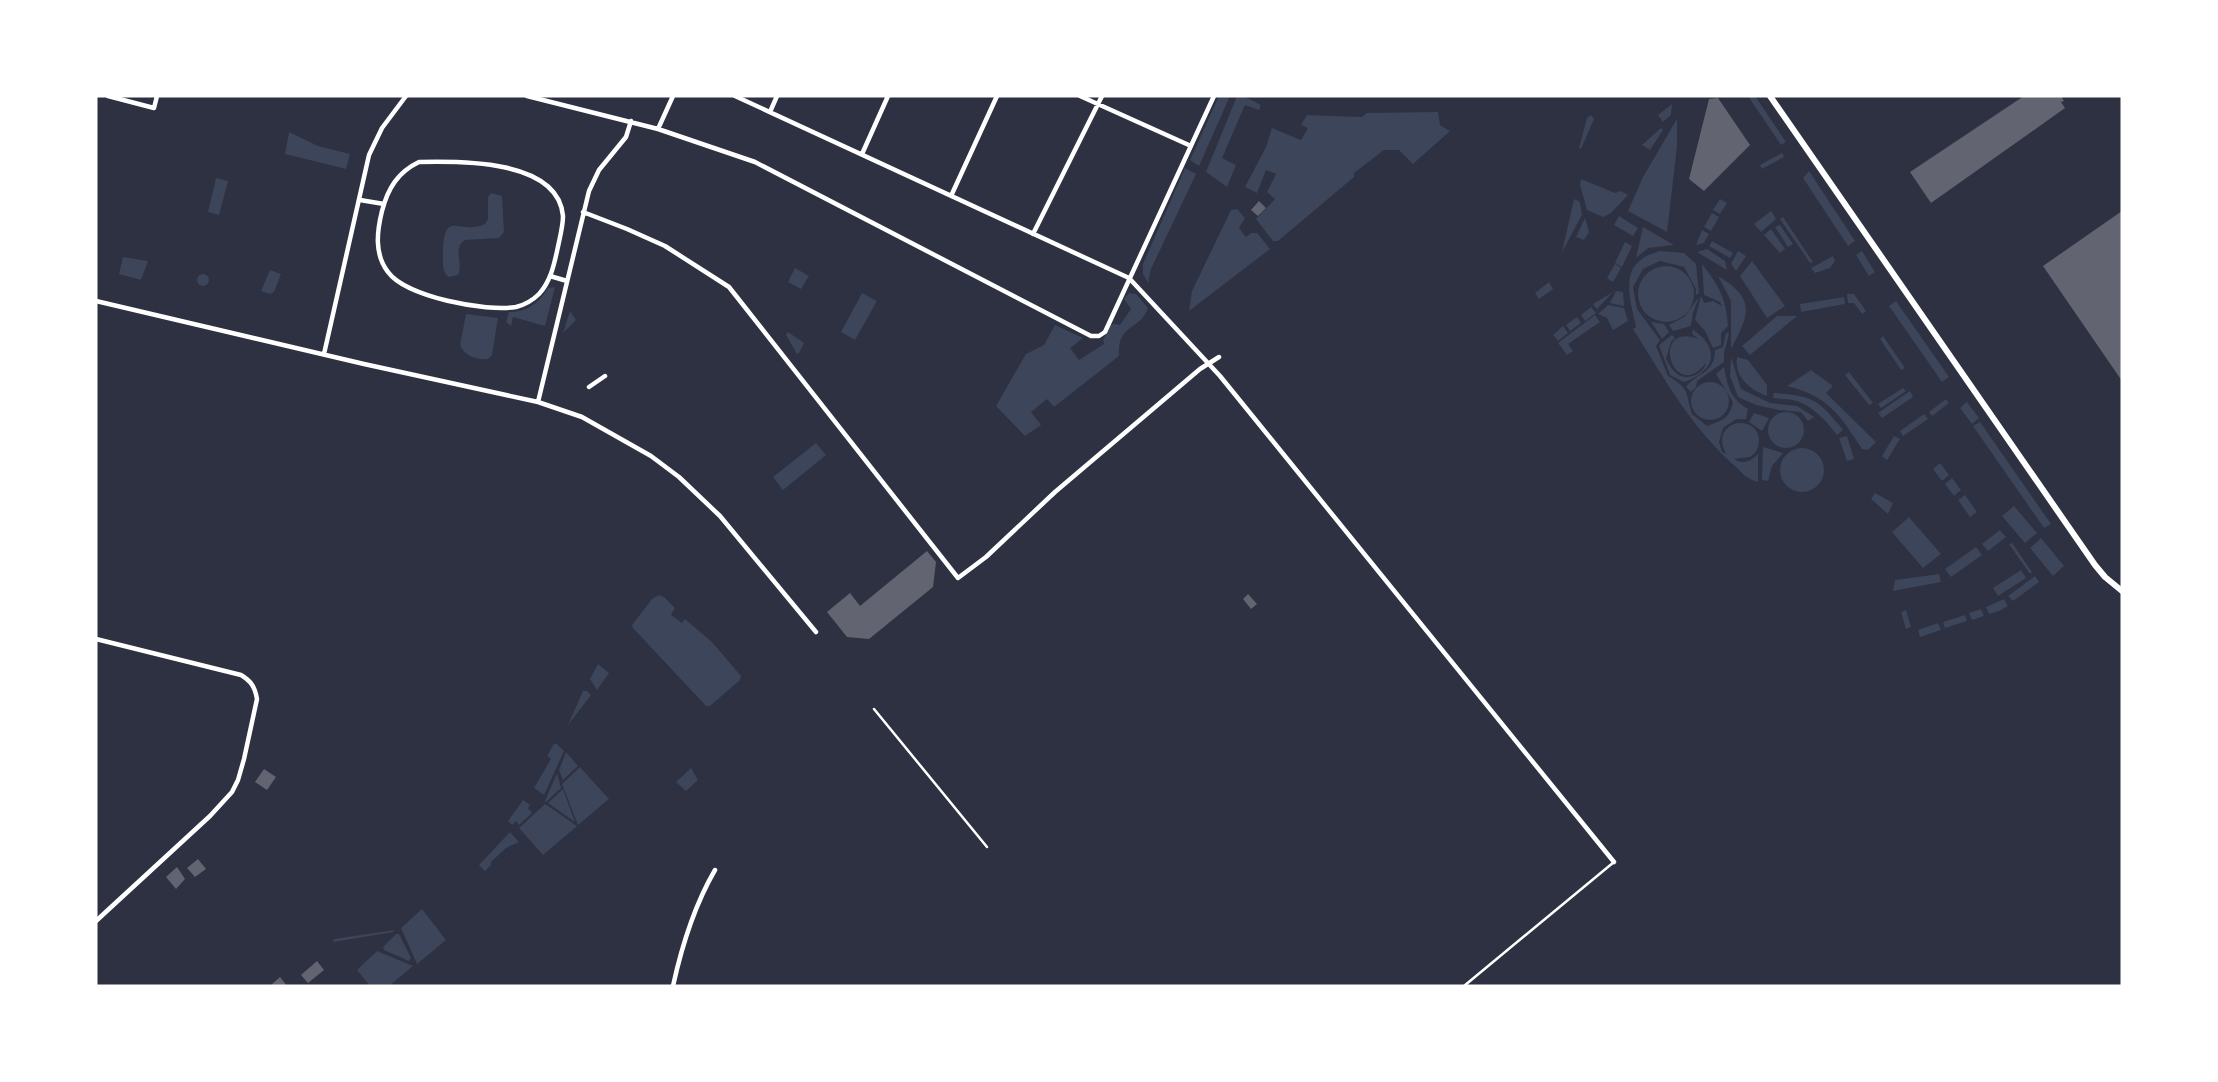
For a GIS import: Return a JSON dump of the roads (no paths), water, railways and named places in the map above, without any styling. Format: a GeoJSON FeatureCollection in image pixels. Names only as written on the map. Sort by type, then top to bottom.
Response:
{"type":"FeatureCollection","features":[{"type":"Feature","properties":{"kind":"main road"},"geometry":{"type":"LineString","coordinates":[[1770,96],[2095,565],[2105,577],[2122,591]]}},
{"type":"Feature","properties":{"kind":"street"},"geometry":{"type":"LineString","coordinates":[[108,96],[154,108],[157,96]]}},
{"type":"Feature","properties":{"kind":"street"},"geometry":{"type":"LineString","coordinates":[[324,354],[369,155],[375,140],[406,96]]}},
{"type":"Feature","properties":{"kind":"street"},"geometry":{"type":"LineString","coordinates":[[527,96],[631,121],[755,162],[1091,336],[1099,336],[1105,332],[1214,96]]}},
{"type":"Feature","properties":{"kind":"street"},"geometry":{"type":"LineString","coordinates":[[554,103],[557,96]]}},
{"type":"Feature","properties":{"kind":"street"},"geometry":{"type":"LineString","coordinates":[[658,129],[673,96]]}},
{"type":"Feature","properties":{"kind":"street"},"geometry":{"type":"LineString","coordinates":[[734,96],[1129,278],[1220,376],[1614,862]]}},
{"type":"Feature","properties":{"kind":"street"},"geometry":{"type":"LineString","coordinates":[[770,112],[777,96]]}},
{"type":"Feature","properties":{"kind":"street"},"geometry":{"type":"LineString","coordinates":[[862,154],[888,96]]}},
{"type":"Feature","properties":{"kind":"street"},"geometry":{"type":"LineString","coordinates":[[951,196],[997,96]]}},
{"type":"Feature","properties":{"kind":"street"},"geometry":{"type":"LineString","coordinates":[[1080,96],[1191,146]]}},
{"type":"Feature","properties":{"kind":"street"},"geometry":{"type":"LineString","coordinates":[[1033,234],[1102,96]]}},
{"type":"Feature","properties":{"kind":"street"},"geometry":{"type":"LineString","coordinates":[[538,402],[589,191],[599,170],[626,137],[631,121]]}},
{"type":"Feature","properties":{"kind":"street"},"geometry":{"type":"LineString","coordinates":[[419,162],[477,162],[531,175],[553,193],[560,205],[563,216],[562,228],[550,276],[538,294],[527,303],[516,307],[476,307],[412,290],[396,281],[382,262],[377,244],[378,227],[384,204],[396,178],[407,168],[419,162]]}},
{"type":"Feature","properties":{"kind":"street"},"geometry":{"type":"LineString","coordinates":[[360,200],[384,204]]}},
{"type":"Feature","properties":{"kind":"street"},"geometry":{"type":"LineString","coordinates":[[584,212],[627,228],[665,246],[729,287],[958,578],[986,557],[1055,492],[1208,364],[1219,357]]}},
{"type":"Feature","properties":{"kind":"street"},"geometry":{"type":"LineString","coordinates":[[550,276],[567,281]]}},
{"type":"Feature","properties":{"kind":"street"},"geometry":{"type":"LineString","coordinates":[[96,301],[538,402],[582,417],[651,456],[678,477],[720,516],[816,632]]}},
{"type":"Feature","properties":{"kind":"street"},"geometry":{"type":"LineString","coordinates":[[589,387],[605,376]]}},
{"type":"Feature","properties":{"kind":"street"},"geometry":{"type":"LineString","coordinates":[[96,639],[241,675],[250,680],[256,690],[257,699],[244,759],[238,780],[232,792],[210,816],[96,921]]}},
{"type":"Feature","properties":{"kind":"street"},"geometry":{"type":"LineString","coordinates":[[673,986],[689,925],[696,906],[715,870]]}},
{"type":"Feature","properties":{"kind":"lane"},"geometry":{"type":"LineString","coordinates":[[874,709],[986,847]]}},
{"type":"Feature","properties":{"kind":"lane"},"geometry":{"type":"LineString","coordinates":[[1464,986],[1614,862]]}}]}
